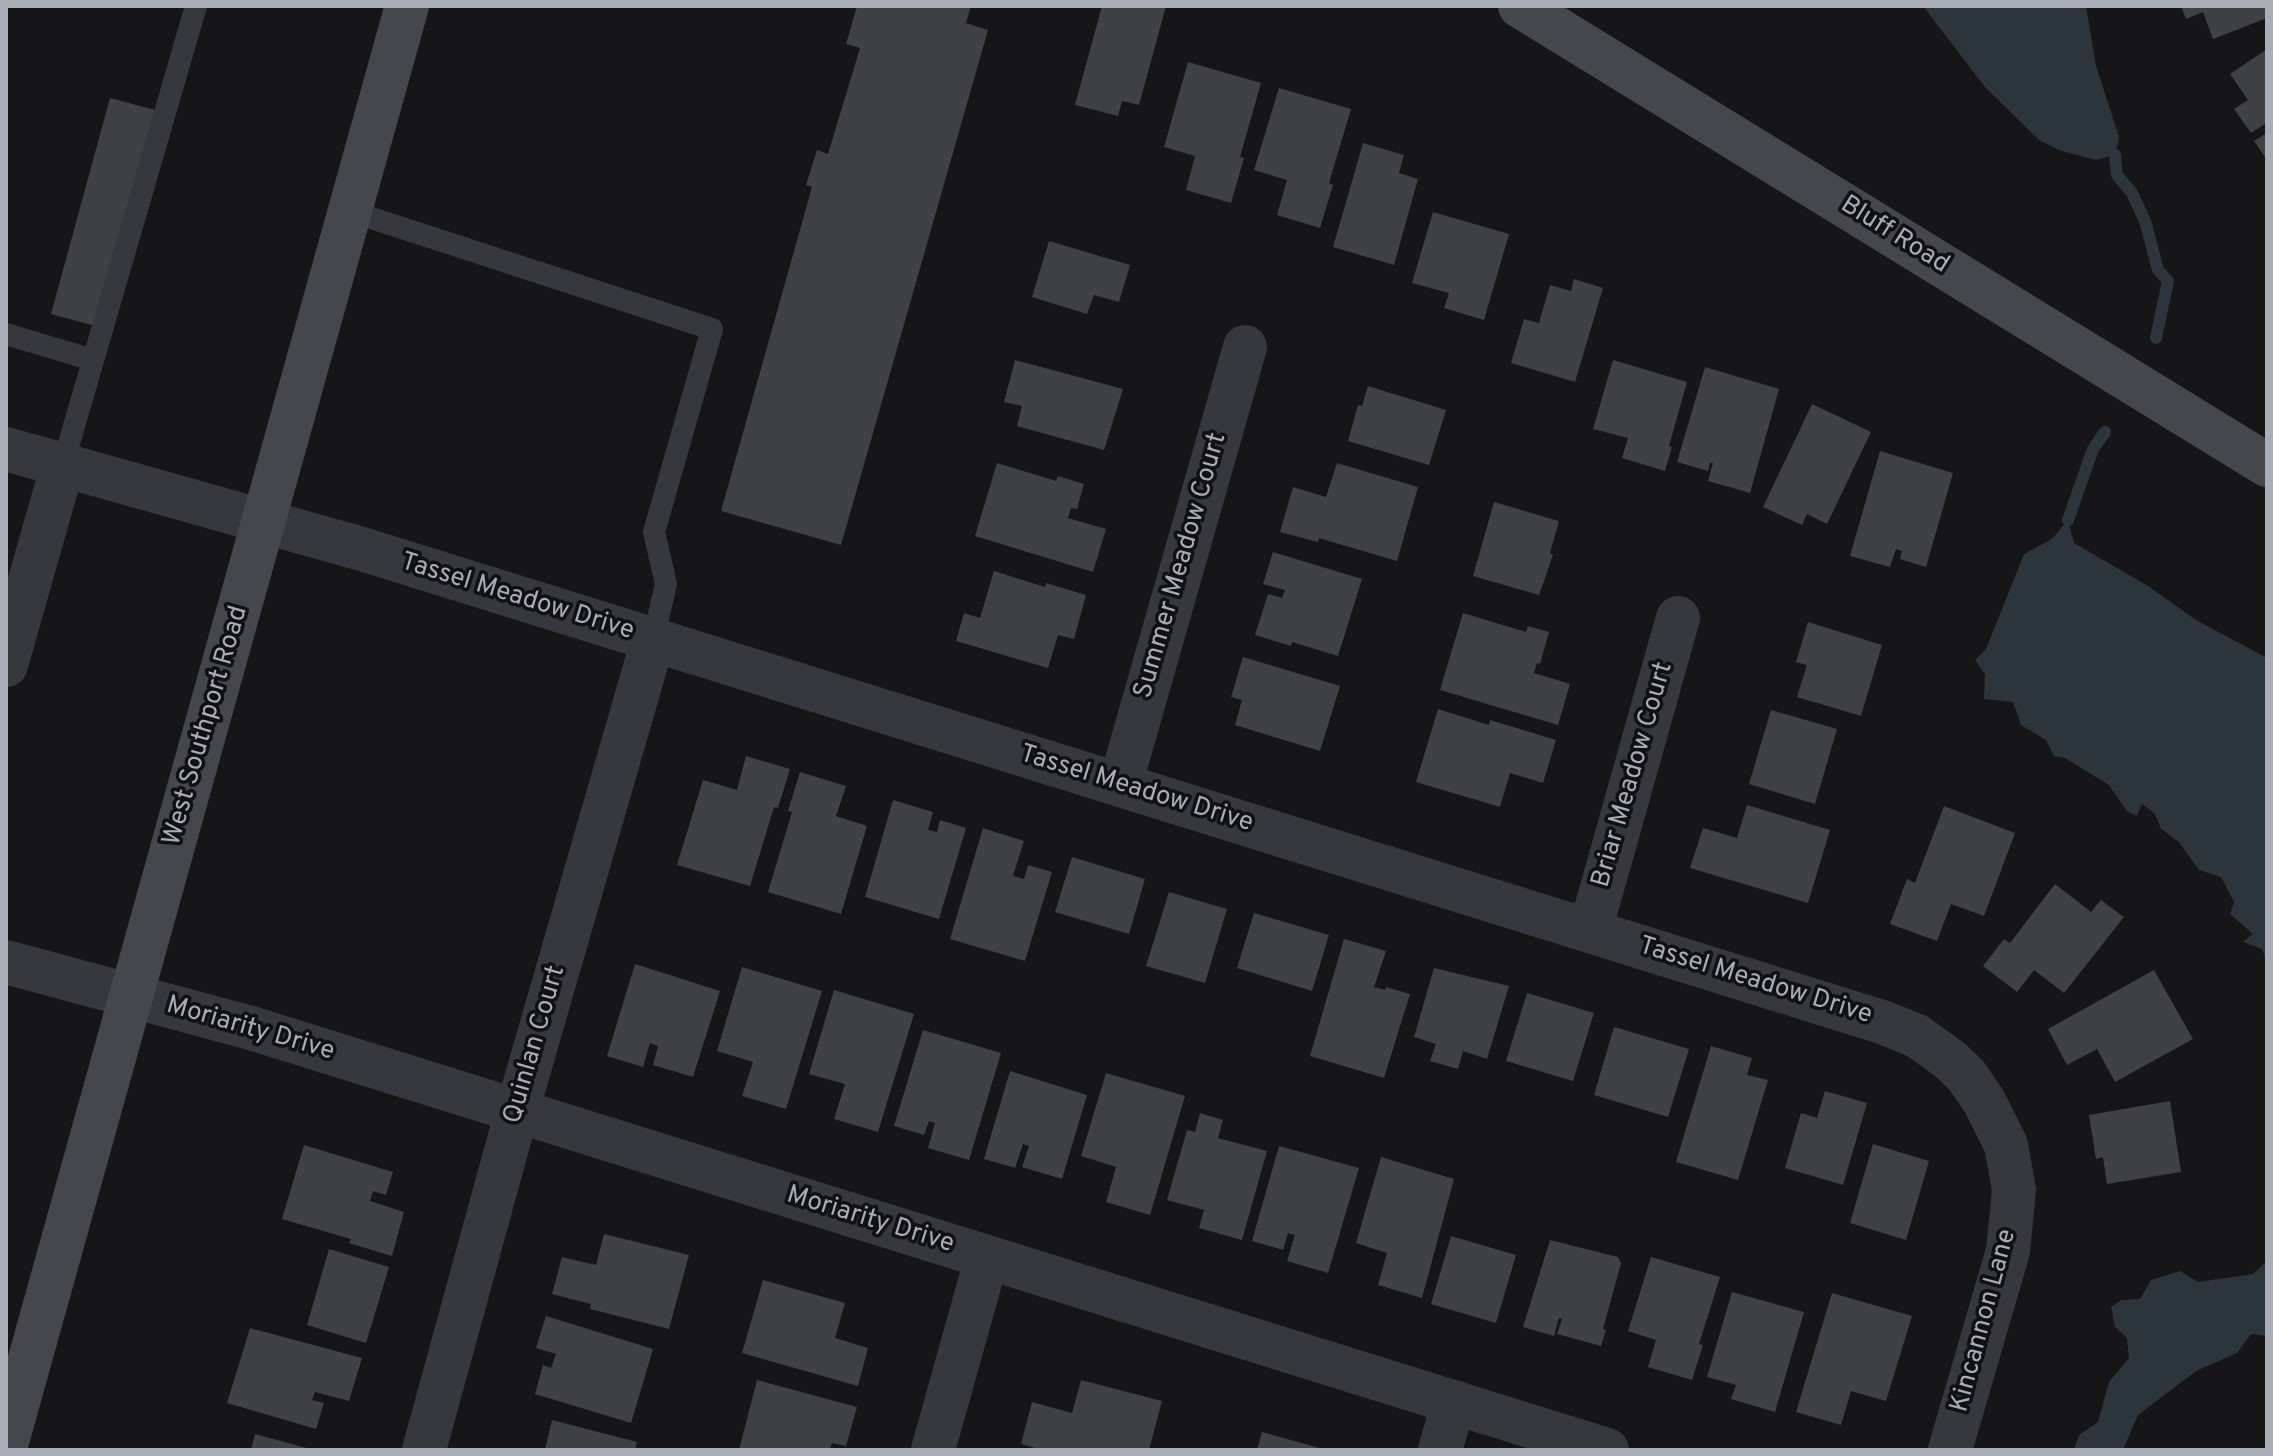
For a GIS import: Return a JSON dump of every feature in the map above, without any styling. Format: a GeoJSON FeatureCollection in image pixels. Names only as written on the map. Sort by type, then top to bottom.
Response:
{"type":"FeatureCollection","features":[{"type":"Feature","properties":{"kind":"main road","name":"West Southport Road"},"geometry":{"type":"LineString","coordinates":[[6,1445],[407,6]]}},
{"type":"Feature","properties":{"kind":"main road","name":"Bluff Road"},"geometry":{"type":"LineString","coordinates":[[1520,6],[2267,465]]}},
{"type":"Feature","properties":{"kind":"street","name":"Summer Meadow Court"},"geometry":{"type":"LineString","coordinates":[[1120,785],[1245,347]]}},
{"type":"Feature","properties":{"kind":"street","name":"Tassel Meadow Drive"},"geometry":{"type":"LineString","coordinates":[[6,449],[264,521],[653,640],[1900,1029],[1917,1036],[1949,1059],[1966,1075],[1984,1101]]}},
{"type":"Feature","properties":{"kind":"street"},"geometry":{"type":"LineString","coordinates":[[6,665],[27,563],[63,464]]}},
{"type":"Feature","properties":{"kind":"street","name":"Briar Meadow Court"},"geometry":{"type":"LineString","coordinates":[[1590,931],[1678,618]]}},
{"type":"Feature","properties":{"kind":"street","name":"Quinlan Court"},"geometry":{"type":"LineString","coordinates":[[424,1450],[517,1111],[653,640]]}},
{"type":"Feature","properties":{"kind":"street","name":"Moriarity Drive"},"geometry":{"type":"LineString","coordinates":[[6,962],[251,1028],[1607,1450]]}},
{"type":"Feature","properties":{"kind":"street","name":"Kincannon Lane"},"geometry":{"type":"LineString","coordinates":[[1950,1450],[2008,1251],[2013,1216],[2014,1190],[2010,1161],[2000,1131],[1984,1101]]}},
{"type":"Feature","properties":{"kind":"street"},"geometry":{"type":"LineString","coordinates":[[933,1450],[987,1257]]}},
{"type":"Feature","properties":{"kind":"street"},"geometry":{"type":"LineString","coordinates":[[1440,1450],[1454,1402]]}},
{"type":"Feature","properties":{"kind":"lane"},"geometry":{"type":"LineString","coordinates":[[63,464],[196,6]]}},
{"type":"Feature","properties":{"kind":"lane"},"geometry":{"type":"LineString","coordinates":[[350,211],[712,329],[654,532],[666,584],[653,640]]}},
{"type":"Feature","properties":{"kind":"lane"},"geometry":{"type":"LineString","coordinates":[[6,334],[93,360]]}},
{"type":"Feature","properties":{"kind":"shaded area"},"geometry":{"type":"Polygon","coordinates":[[[1923,6],[2086,6],[2096,66],[2119,137],[2115,155],[2096,160],[2059,150],[2039,140],[1985,87],[1923,6]]]}},
{"type":"Feature","properties":{"kind":"shaded area"},"geometry":{"type":"Polygon","coordinates":[[[2068,520],[2074,543],[2148,586],[2196,620],[2267,658],[2267,963],[2262,949],[2243,942],[2253,934],[2230,914],[2234,902],[2221,877],[2199,870],[2179,842],[2161,829],[2155,814],[2142,804],[2137,816],[2127,811],[2109,785],[2065,758],[2054,756],[2046,740],[2021,725],[2013,702],[1984,699],[1985,674],[1975,660],[1986,649],[2024,554],[2052,539],[2068,520]]]}},
{"type":"Feature","properties":{"kind":"shaded area"},"geometry":{"type":"Polygon","coordinates":[[[2267,1261],[2267,1336],[2251,1334],[2237,1353],[2196,1371],[2138,1415],[2123,1450],[2073,1450],[2080,1434],[2098,1422],[2109,1382],[2129,1358],[2127,1338],[2115,1327],[2111,1307],[2121,1300],[2140,1299],[2151,1280],[2180,1271],[2198,1282],[2253,1274],[2267,1261]]]}},
{"type":"Feature","properties":{"kind":"building"},"geometry":{"type":"Polygon","coordinates":[[[857,6],[971,6],[966,23],[988,30],[841,545],[721,511],[812,187],[806,185],[817,150],[828,154],[860,48],[846,44],[857,6]]]}},
{"type":"Feature","properties":{"kind":"building"},"geometry":{"type":"Polygon","coordinates":[[[1102,6],[1166,6],[1139,105],[1122,101],[1118,116],[1075,105],[1102,6]]]}},
{"type":"Feature","properties":{"kind":"building"},"geometry":{"type":"Polygon","coordinates":[[[2181,6],[2267,6],[2267,18],[2213,39],[2203,12],[2186,19],[2181,6]]]}},
{"type":"Feature","properties":{"kind":"building"},"geometry":{"type":"Polygon","coordinates":[[[2267,49],[2267,127],[2265,124],[2251,133],[2234,109],[2248,100],[2230,74],[2267,49]]]}},
{"type":"Feature","properties":{"kind":"building"},"geometry":{"type":"Polygon","coordinates":[[[1188,62],[1261,83],[1240,157],[1244,158],[1231,203],[1186,190],[1195,156],[1164,147],[1188,62]]]}},
{"type":"Feature","properties":{"kind":"building"},"geometry":{"type":"Polygon","coordinates":[[[1279,88],[1351,109],[1329,183],[1333,185],[1320,228],[1277,215],[1287,180],[1254,170],[1279,88]]]}},
{"type":"Feature","properties":{"kind":"building"},"geometry":{"type":"Polygon","coordinates":[[[110,98],[155,110],[95,326],[51,314],[110,98]]]}},
{"type":"Feature","properties":{"kind":"building"},"geometry":{"type":"Polygon","coordinates":[[[2267,133],[2267,160],[2254,141],[2267,133]]]}},
{"type":"Feature","properties":{"kind":"building"},"geometry":{"type":"Polygon","coordinates":[[[1363,143],[1404,155],[1399,173],[1418,179],[1394,265],[1333,247],[1363,143]]]}},
{"type":"Feature","properties":{"kind":"building"},"geometry":{"type":"Polygon","coordinates":[[[1433,212],[1509,234],[1484,320],[1444,308],[1449,293],[1412,283],[1433,212]]]}},
{"type":"Feature","properties":{"kind":"building"},"geometry":{"type":"Polygon","coordinates":[[[1049,241],[1130,265],[1119,302],[1094,295],[1087,314],[1032,297],[1049,241]]]}},
{"type":"Feature","properties":{"kind":"building"},"geometry":{"type":"Polygon","coordinates":[[[1574,279],[1603,288],[1575,382],[1511,363],[1524,319],[1539,323],[1550,285],[1571,291],[1574,279]]]}},
{"type":"Feature","properties":{"kind":"building"},"geometry":{"type":"Polygon","coordinates":[[[1015,360],[1123,389],[1104,450],[1017,426],[1022,406],[1004,402],[1015,360]]]}},
{"type":"Feature","properties":{"kind":"building"},"geometry":{"type":"Polygon","coordinates":[[[1613,360],[1687,382],[1665,471],[1622,458],[1628,438],[1593,429],[1613,360]]]}},
{"type":"Feature","properties":{"kind":"building"},"geometry":{"type":"Polygon","coordinates":[[[1705,367],[1779,389],[1750,493],[1708,481],[1713,463],[1710,463],[1708,471],[1677,462],[1705,367]]]}},
{"type":"Feature","properties":{"kind":"building"},"geometry":{"type":"Polygon","coordinates":[[[1368,386],[1446,410],[1429,465],[1348,441],[1358,405],[1362,406],[1368,386]]]}},
{"type":"Feature","properties":{"kind":"building"},"geometry":{"type":"Polygon","coordinates":[[[1812,404],[1871,432],[1827,524],[1807,514],[1802,525],[1763,507],[1812,404]]]}},
{"type":"Feature","properties":{"kind":"building"},"geometry":{"type":"Polygon","coordinates":[[[1880,451],[1953,473],[1926,567],[1900,559],[1902,551],[1896,549],[1890,567],[1850,556],[1880,451]]]}},
{"type":"Feature","properties":{"kind":"building"},"geometry":{"type":"Polygon","coordinates":[[[997,463],[1056,481],[1058,476],[1084,484],[1077,509],[1071,508],[1068,518],[1106,529],[1093,572],[975,536],[997,463]]]}},
{"type":"Feature","properties":{"kind":"building"},"geometry":{"type":"Polygon","coordinates":[[[1337,463],[1418,487],[1397,561],[1319,538],[1318,542],[1280,532],[1293,487],[1326,497],[1337,463]]]}},
{"type":"Feature","properties":{"kind":"building"},"geometry":{"type":"Polygon","coordinates":[[[1494,502],[1559,521],[1550,553],[1553,555],[1539,595],[1473,576],[1494,502]]]}},
{"type":"Feature","properties":{"kind":"building"},"geometry":{"type":"Polygon","coordinates":[[[1273,552],[1362,579],[1338,656],[1255,635],[1268,594],[1282,598],[1285,590],[1263,584],[1273,552]]]}},
{"type":"Feature","properties":{"kind":"building"},"geometry":{"type":"Polygon","coordinates":[[[994,571],[1045,587],[1046,583],[1086,595],[1074,639],[1058,635],[1048,668],[956,641],[964,613],[980,618],[994,571]]]}},
{"type":"Feature","properties":{"kind":"building"},"geometry":{"type":"Polygon","coordinates":[[[1463,613],[1526,632],[1528,626],[1549,632],[1540,664],[1537,663],[1534,673],[1570,684],[1558,725],[1440,690],[1463,613]]]}},
{"type":"Feature","properties":{"kind":"building"},"geometry":{"type":"Polygon","coordinates":[[[1808,622],[1882,645],[1861,716],[1797,697],[1807,665],[1796,662],[1808,622]]]}},
{"type":"Feature","properties":{"kind":"building"},"geometry":{"type":"Polygon","coordinates":[[[1243,657],[1340,686],[1320,751],[1235,725],[1242,700],[1231,697],[1243,657]]]}},
{"type":"Feature","properties":{"kind":"building"},"geometry":{"type":"Polygon","coordinates":[[[1438,709],[1489,725],[1490,720],[1556,740],[1543,783],[1510,773],[1500,807],[1416,782],[1438,709]]]}},
{"type":"Feature","properties":{"kind":"building"},"geometry":{"type":"Polygon","coordinates":[[[1771,710],[1837,729],[1815,804],[1749,784],[1771,710]]]}},
{"type":"Feature","properties":{"kind":"building"},"geometry":{"type":"Polygon","coordinates":[[[746,756],[790,769],[778,808],[774,807],[750,886],[677,865],[703,780],[737,790],[746,756]]]}},
{"type":"Feature","properties":{"kind":"building"},"geometry":{"type":"Polygon","coordinates":[[[800,772],[846,786],[836,816],[867,826],[841,914],[768,892],[792,812],[788,811],[800,772]]]}},
{"type":"Feature","properties":{"kind":"building"},"geometry":{"type":"Polygon","coordinates":[[[893,800],[933,812],[928,830],[937,832],[940,820],[966,828],[939,919],[865,897],[893,800]]]}},
{"type":"Feature","properties":{"kind":"building"},"geometry":{"type":"Polygon","coordinates":[[[1747,805],[1830,830],[1808,903],[1690,868],[1703,828],[1737,838],[1747,805]]]}},
{"type":"Feature","properties":{"kind":"building"},"geometry":{"type":"Polygon","coordinates":[[[1944,806],[2015,833],[1984,916],[1951,904],[1937,941],[1890,924],[1907,879],[1915,883],[1944,806]]]}},
{"type":"Feature","properties":{"kind":"building"},"geometry":{"type":"Polygon","coordinates":[[[983,828],[1024,841],[1013,876],[1024,879],[1028,865],[1052,872],[1025,961],[950,939],[983,828]]]}},
{"type":"Feature","properties":{"kind":"building"},"geometry":{"type":"Polygon","coordinates":[[[1072,857],[1145,879],[1129,934],[1055,912],[1072,857]]]}},
{"type":"Feature","properties":{"kind":"building"},"geometry":{"type":"Polygon","coordinates":[[[2055,884],[2091,912],[2101,900],[2124,917],[2064,993],[2034,970],[2017,992],[1983,966],[2004,939],[2010,943],[2055,884]]]}},
{"type":"Feature","properties":{"kind":"building"},"geometry":{"type":"Polygon","coordinates":[[[1169,892],[1227,909],[1205,983],[1146,966],[1169,892]]]}},
{"type":"Feature","properties":{"kind":"building"},"geometry":{"type":"Polygon","coordinates":[[[1254,913],[1329,935],[1312,991],[1237,968],[1254,913]]]}},
{"type":"Feature","properties":{"kind":"building"},"geometry":{"type":"Polygon","coordinates":[[[1344,939],[1386,951],[1374,987],[1410,994],[1384,1078],[1310,1056],[1344,939]]]}},
{"type":"Feature","properties":{"kind":"building"},"geometry":{"type":"Polygon","coordinates":[[[635,964],[720,991],[693,1077],[653,1065],[658,1046],[650,1043],[643,1067],[607,1056],[635,964]]]}},
{"type":"Feature","properties":{"kind":"building"},"geometry":{"type":"Polygon","coordinates":[[[742,967],[822,991],[786,1109],[742,1096],[753,1062],[717,1051],[742,967]]]}},
{"type":"Feature","properties":{"kind":"building"},"geometry":{"type":"Polygon","coordinates":[[[1434,968],[1509,986],[1487,1059],[1463,1051],[1458,1069],[1430,1061],[1436,1044],[1414,1037],[1434,968]]]}},
{"type":"Feature","properties":{"kind":"building"},"geometry":{"type":"Polygon","coordinates":[[[2154,970],[2193,1039],[2115,1082],[2097,1049],[2067,1065],[2048,1029],[2154,970]]]}},
{"type":"Feature","properties":{"kind":"building"},"geometry":{"type":"Polygon","coordinates":[[[834,990],[914,1014],[878,1132],[834,1119],[845,1084],[809,1074],[834,990]]]}},
{"type":"Feature","properties":{"kind":"building"},"geometry":{"type":"Polygon","coordinates":[[[1527,993],[1594,1013],[1573,1081],[1506,1061],[1527,993]]]}},
{"type":"Feature","properties":{"kind":"building"},"geometry":{"type":"Polygon","coordinates":[[[1614,1027],[1689,1049],[1668,1117],[1594,1095],[1614,1027]]]}},
{"type":"Feature","properties":{"kind":"building"},"geometry":{"type":"Polygon","coordinates":[[[923,1030],[1001,1053],[969,1160],[928,1148],[935,1123],[929,1121],[924,1135],[894,1126],[923,1030]]]}},
{"type":"Feature","properties":{"kind":"building"},"geometry":{"type":"Polygon","coordinates":[[[1711,1046],[1752,1058],[1747,1075],[1768,1080],[1738,1180],[1676,1162],[1711,1046]]]}},
{"type":"Feature","properties":{"kind":"building"},"geometry":{"type":"Polygon","coordinates":[[[1010,1071],[1087,1095],[1062,1179],[1022,1167],[1029,1146],[1023,1144],[1015,1168],[984,1159],[1010,1071]]]}},
{"type":"Feature","properties":{"kind":"building"},"geometry":{"type":"Polygon","coordinates":[[[1106,1073],[1185,1096],[1150,1215],[1106,1202],[1116,1167],[1081,1156],[1106,1073]]]}},
{"type":"Feature","properties":{"kind":"building"},"geometry":{"type":"Polygon","coordinates":[[[1825,1091],[1867,1103],[1843,1185],[1785,1168],[1801,1113],[1817,1118],[1825,1091]]]}},
{"type":"Feature","properties":{"kind":"building"},"geometry":{"type":"Polygon","coordinates":[[[2170,1101],[2181,1172],[2107,1184],[2103,1157],[2096,1159],[2089,1115],[2170,1101]]]}},
{"type":"Feature","properties":{"kind":"building"},"geometry":{"type":"Polygon","coordinates":[[[1200,1113],[1223,1120],[1218,1138],[1267,1151],[1242,1240],[1199,1228],[1204,1210],[1167,1200],[1187,1130],[1195,1132],[1200,1113]]]}},
{"type":"Feature","properties":{"kind":"building"},"geometry":{"type":"Polygon","coordinates":[[[1873,1144],[1929,1161],[1906,1240],[1850,1223],[1873,1144]]]}},
{"type":"Feature","properties":{"kind":"building"},"geometry":{"type":"Polygon","coordinates":[[[304,1145],[393,1172],[386,1195],[373,1191],[370,1201],[404,1212],[392,1256],[349,1243],[351,1239],[282,1219],[304,1145]]]}},
{"type":"Feature","properties":{"kind":"building"},"geometry":{"type":"Polygon","coordinates":[[[1279,1146],[1359,1168],[1328,1273],[1287,1261],[1295,1235],[1288,1233],[1283,1250],[1252,1241],[1279,1146]]]}},
{"type":"Feature","properties":{"kind":"building"},"geometry":{"type":"Polygon","coordinates":[[[1381,1157],[1454,1179],[1422,1298],[1378,1285],[1387,1253],[1356,1243],[1381,1157]]]}},
{"type":"Feature","properties":{"kind":"building"},"geometry":{"type":"Polygon","coordinates":[[[604,1234],[689,1255],[669,1329],[590,1309],[591,1304],[552,1294],[562,1257],[596,1265],[604,1234]]]}},
{"type":"Feature","properties":{"kind":"building"},"geometry":{"type":"Polygon","coordinates":[[[1451,1236],[1516,1255],[1496,1323],[1431,1304],[1451,1236]]]}},
{"type":"Feature","properties":{"kind":"building"},"geometry":{"type":"Polygon","coordinates":[[[1550,1240],[1618,1257],[1621,1263],[1601,1346],[1557,1334],[1562,1319],[1559,1318],[1554,1336],[1523,1327],[1550,1240]]]}},
{"type":"Feature","properties":{"kind":"building"},"geometry":{"type":"Polygon","coordinates":[[[329,1249],[389,1267],[366,1343],[307,1325],[329,1249]]]}},
{"type":"Feature","properties":{"kind":"building"},"geometry":{"type":"Polygon","coordinates":[[[1651,1257],[1720,1277],[1699,1344],[1703,1345],[1692,1380],[1648,1367],[1656,1340],[1628,1331],[1651,1257]]]}},
{"type":"Feature","properties":{"kind":"building"},"geometry":{"type":"Polygon","coordinates":[[[763,1280],[845,1303],[835,1338],[868,1348],[858,1386],[742,1353],[763,1280]]]}},
{"type":"Feature","properties":{"kind":"building"},"geometry":{"type":"Polygon","coordinates":[[[1732,1292],[1804,1312],[1775,1412],[1731,1399],[1736,1385],[1707,1377],[1732,1292]]]}},
{"type":"Feature","properties":{"kind":"building"},"geometry":{"type":"Polygon","coordinates":[[[1832,1293],[1912,1316],[1886,1401],[1851,1391],[1841,1425],[1796,1412],[1832,1293]]]}},
{"type":"Feature","properties":{"kind":"building"},"geometry":{"type":"Polygon","coordinates":[[[546,1316],[653,1349],[631,1423],[535,1394],[543,1365],[551,1368],[556,1354],[536,1348],[546,1316]]]}},
{"type":"Feature","properties":{"kind":"building"},"geometry":{"type":"Polygon","coordinates":[[[250,1328],[362,1358],[349,1401],[315,1392],[312,1400],[324,1403],[316,1429],[227,1403],[250,1328]]]}},
{"type":"Feature","properties":{"kind":"building"},"geometry":{"type":"Polygon","coordinates":[[[757,1380],[857,1407],[846,1446],[832,1443],[830,1450],[739,1450],[757,1380]]]}},
{"type":"Feature","properties":{"kind":"building"},"geometry":{"type":"Polygon","coordinates":[[[1081,1380],[1162,1401],[1149,1450],[1042,1450],[1021,1444],[1032,1402],[1072,1413],[1081,1380]]]}},
{"type":"Feature","properties":{"kind":"building"},"geometry":{"type":"Polygon","coordinates":[[[552,1420],[637,1442],[635,1450],[545,1450],[552,1420]]]}},
{"type":"Feature","properties":{"kind":"building"},"geometry":{"type":"Polygon","coordinates":[[[1262,1432],[1323,1449],[1323,1450],[1257,1450],[1262,1432]]]}},
{"type":"Feature","properties":{"kind":"building"},"geometry":{"type":"Polygon","coordinates":[[[255,1434],[310,1449],[310,1450],[251,1450],[255,1434]]]}},
{"type":"Feature","properties":{"kind":"waterway"},"geometry":{"type":"LineString","coordinates":[[2115,155],[2117,175],[2132,193],[2145,221],[2158,270],[2168,281],[2156,338]]}},
{"type":"Feature","properties":{"kind":"waterway"},"geometry":{"type":"LineString","coordinates":[[2068,520],[2093,449],[2105,432]]}}]}
